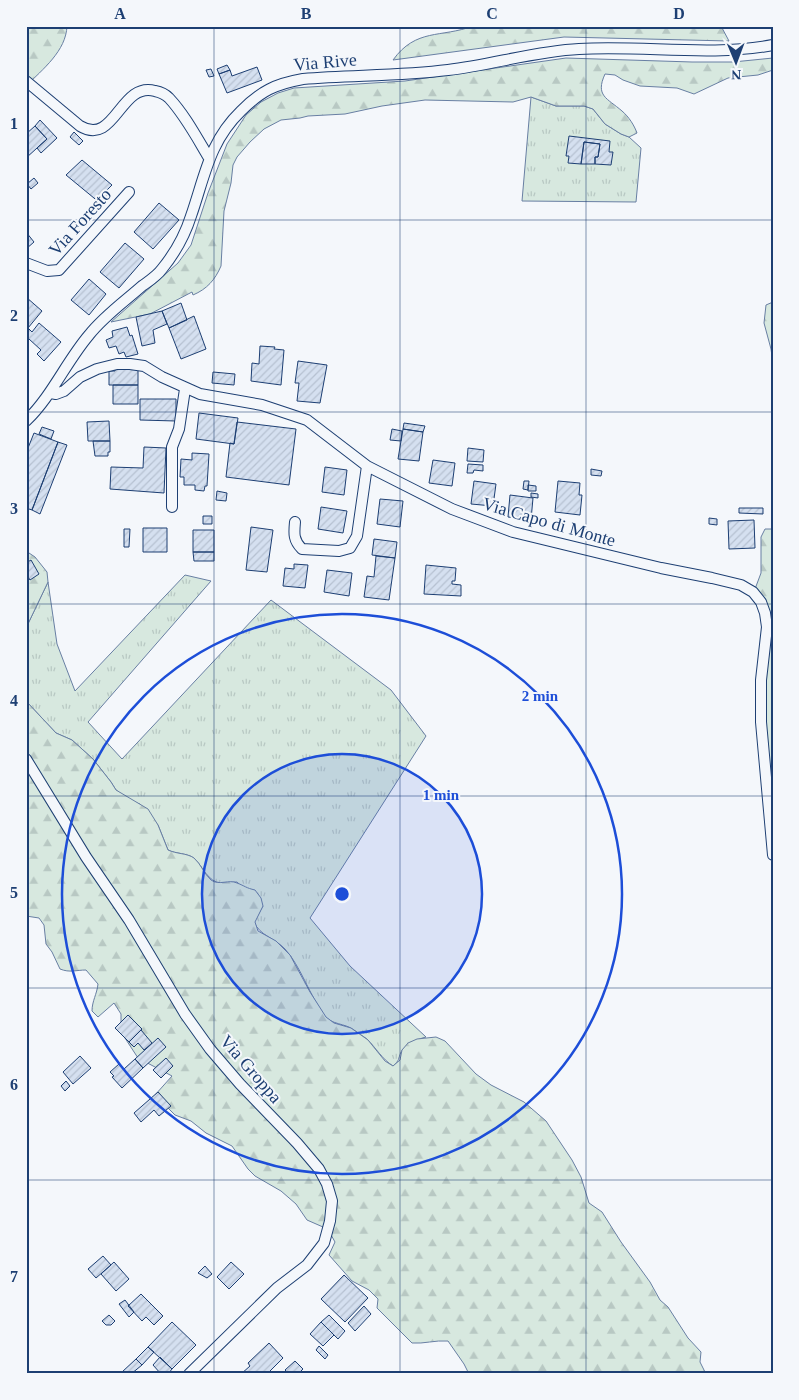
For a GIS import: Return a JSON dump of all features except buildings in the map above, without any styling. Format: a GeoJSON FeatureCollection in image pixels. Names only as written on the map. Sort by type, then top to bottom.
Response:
{"type":"FeatureCollection","features":[{"type":"Feature","properties":{"kind":"street","name":"Via Rive"},"geometry":{"type":"LineString","coordinates":[[26,421],[51,393],[89,335],[111,312],[161,270],[171,257],[181,241],[192,216],[209,158],[216,143],[225,127],[244,107],[264,91],[294,81],[324,77],[450,70],[569,49],[735,51],[773,45]]}},
{"type":"Feature","properties":{"kind":"street"},"geometry":{"type":"LineString","coordinates":[[26,81],[80,126],[90,130],[98,130],[106,125],[130,97],[138,92],[152,90],[165,95],[191,128],[209,158]]}},
{"type":"Feature","properties":{"kind":"street","name":"Via Foresto"},"geometry":{"type":"LineString","coordinates":[[26,264],[47,271],[59,270],[129,192]]}},
{"type":"Feature","properties":{"kind":"street","name":"Via Capo di Monte"},"geometry":{"type":"LineString","coordinates":[[51,393],[56,394],[64,391],[80,377],[96,369],[117,364],[144,366],[162,378],[185,389],[215,397],[262,405],[307,420],[367,466],[452,509],[491,525],[654,566],[727,581],[753,592],[761,602],[766,614],[767,627],[761,680],[761,722],[773,855]]}},
{"type":"Feature","properties":{"kind":"street"},"geometry":{"type":"LineString","coordinates":[[172,507],[172,447],[179,429],[185,389]]}},
{"type":"Feature","properties":{"kind":"street"},"geometry":{"type":"LineString","coordinates":[[295,522],[294,537],[296,543],[302,549],[339,551],[350,548],[357,536],[367,466]]}},
{"type":"Feature","properties":{"kind":"street","name":"Via Groppa"},"geometry":{"type":"LineString","coordinates":[[26,759],[86,857],[129,920],[185,1014],[210,1049],[240,1084],[297,1143],[319,1169],[327,1184],[332,1202],[330,1221],[324,1243],[307,1265],[277,1288],[189,1374]]}},
{"type":"Feature","properties":{"kind":"green space"},"geometry":{"type":"Polygon","coordinates":[[[26,26],[67,26],[63,44],[46,66],[26,86],[26,26]]]}},
{"type":"Feature","properties":{"kind":"green space"},"geometry":{"type":"Polygon","coordinates":[[[473,26],[721,26],[729,41],[564,37],[393,60],[402,50],[420,38],[473,26]]]}},
{"type":"Feature","properties":{"kind":"green space"},"geometry":{"type":"Polygon","coordinates":[[[566,58],[733,62],[773,58],[773,70],[758,75],[728,78],[694,94],[677,88],[640,86],[615,75],[605,74],[601,87],[602,92],[607,99],[625,113],[633,124],[637,133],[629,137],[605,124],[593,109],[584,106],[556,106],[531,97],[513,102],[425,100],[382,106],[345,114],[281,120],[264,129],[250,142],[237,157],[233,165],[224,211],[221,266],[213,280],[198,293],[193,295],[192,292],[150,314],[111,322],[178,263],[191,245],[227,144],[246,115],[261,102],[278,93],[294,88],[405,81],[566,58]]]}},
{"type":"Feature","properties":{"kind":"green space"},"geometry":{"type":"Polygon","coordinates":[[[531,97],[556,106],[584,106],[593,109],[605,124],[629,137],[641,148],[636,202],[522,201],[531,97]]]}},
{"type":"Feature","properties":{"kind":"green space"},"geometry":{"type":"Polygon","coordinates":[[[773,302],[773,364],[764,323],[766,305],[773,302]]]}},
{"type":"Feature","properties":{"kind":"green space"},"geometry":{"type":"Polygon","coordinates":[[[765,529],[773,529],[773,853],[763,746],[766,635],[755,589],[761,573],[761,537],[765,529]]]}},
{"type":"Feature","properties":{"kind":"green space"},"geometry":{"type":"Polygon","coordinates":[[[26,551],[35,557],[47,572],[48,582],[26,628],[26,551]]]}},
{"type":"Feature","properties":{"kind":"green space"},"geometry":{"type":"Polygon","coordinates":[[[185,575],[211,581],[88,722],[122,759],[271,600],[391,690],[426,736],[310,918],[350,966],[426,1037],[405,1047],[398,1061],[393,1066],[382,1057],[367,1039],[350,1028],[330,1021],[324,1015],[285,949],[260,931],[254,922],[263,906],[237,882],[216,882],[209,877],[192,857],[168,850],[158,825],[140,804],[131,801],[116,790],[93,759],[72,740],[56,733],[26,701],[26,628],[48,582],[57,644],[75,691],[185,575]]]}},
{"type":"Feature","properties":{"kind":"green space"},"geometry":{"type":"Polygon","coordinates":[[[26,701],[56,733],[72,740],[93,759],[116,790],[148,809],[158,825],[168,850],[194,858],[214,882],[234,882],[255,890],[261,898],[263,906],[255,922],[258,931],[276,941],[290,955],[326,1017],[334,1023],[351,1028],[368,1040],[385,1061],[393,1066],[400,1060],[402,1050],[408,1043],[417,1039],[436,1037],[445,1041],[476,1074],[491,1085],[524,1102],[546,1121],[581,1177],[589,1203],[602,1212],[650,1282],[660,1300],[668,1307],[688,1338],[701,1352],[700,1362],[706,1374],[469,1374],[448,1341],[412,1343],[377,1308],[378,1299],[369,1290],[352,1281],[329,1255],[335,1242],[330,1233],[323,1227],[307,1220],[296,1204],[281,1191],[255,1176],[232,1146],[206,1133],[191,1121],[175,1115],[155,1095],[172,1076],[138,1058],[121,1032],[121,1014],[114,1003],[98,1017],[92,1011],[98,984],[86,970],[70,971],[60,969],[46,944],[44,925],[39,918],[26,916],[26,701]]]}}]}
